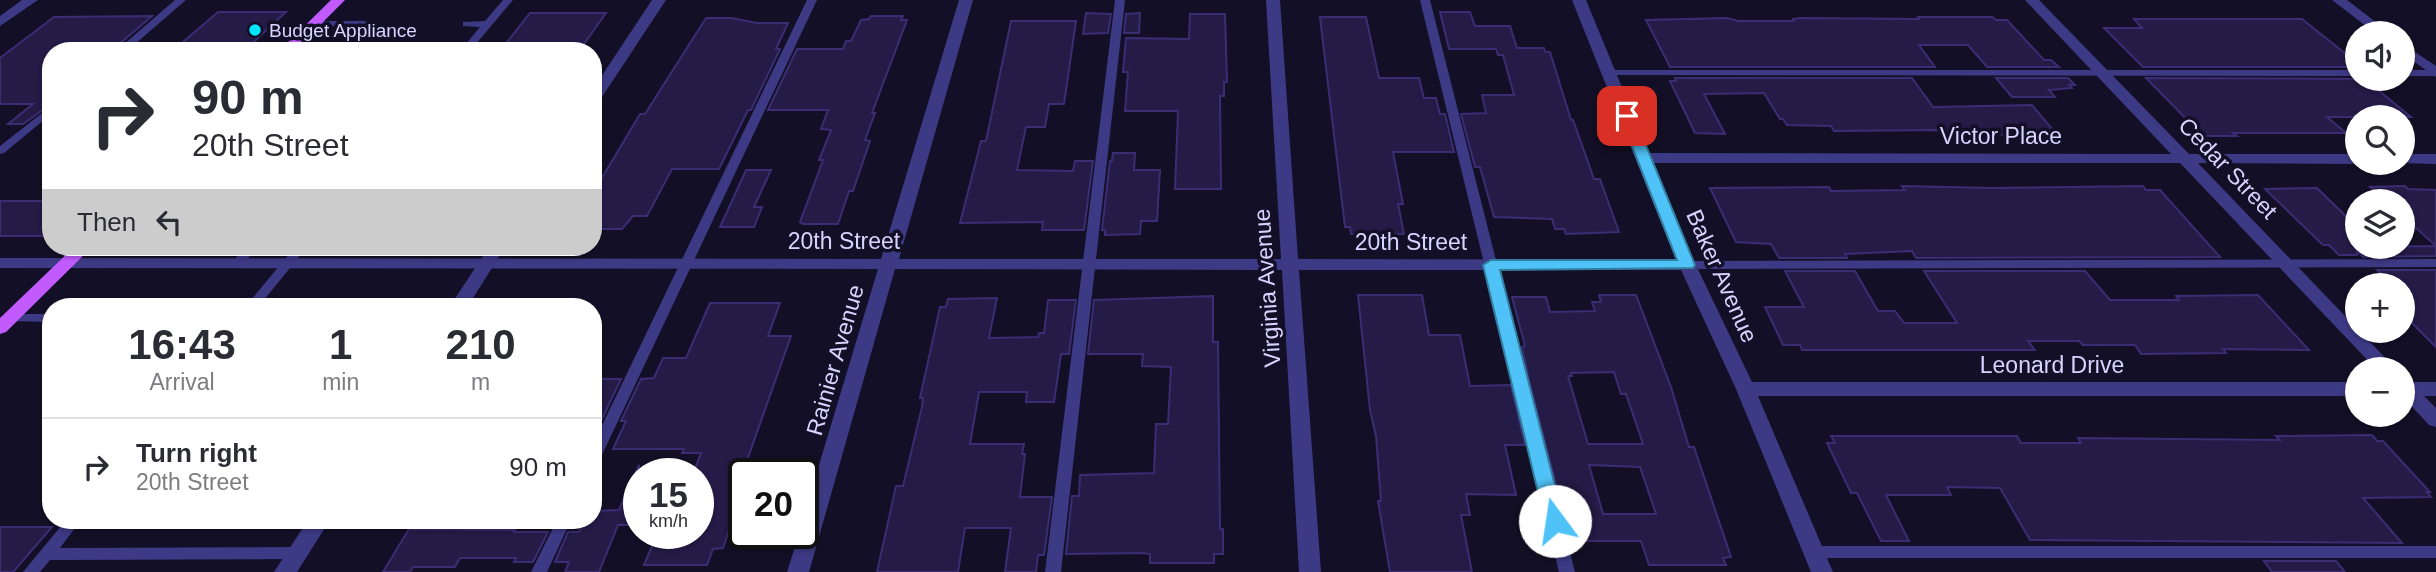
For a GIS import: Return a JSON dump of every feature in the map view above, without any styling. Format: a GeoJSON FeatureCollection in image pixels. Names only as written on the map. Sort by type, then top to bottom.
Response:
{"type":"FeatureCollection","features":[{"type":"Feature","properties":{"kind":"main road"},"geometry":{"type":"LineString","coordinates":[[295,42],[338,0]]}},
{"type":"Feature","properties":{"kind":"main road"},"geometry":{"type":"LineString","coordinates":[[5,323],[74,256]]}},
{"type":"Feature","properties":{"kind":"street"},"geometry":{"type":"LineString","coordinates":[[0,22],[31,0]]}},
{"type":"Feature","properties":{"kind":"street"},"geometry":{"type":"LineString","coordinates":[[602,86],[659,0]]}},
{"type":"Feature","properties":{"kind":"street","name":"Rainier Avenue"},"geometry":{"type":"LineString","coordinates":[[798,572],[966,0]]}},
{"type":"Feature","properties":{"kind":"street","name":"Virginia Avenue"},"geometry":{"type":"LineString","coordinates":[[1273,0],[1310,572]]}},
{"type":"Feature","properties":{"kind":"street","name":"Baker Avenue"},"geometry":{"type":"LineString","coordinates":[[1579,0],[1687,265],[1746,389],[1822,572]]}},
{"type":"Feature","properties":{"kind":"street","name":"Cedar Street"},"geometry":{"type":"LineString","coordinates":[[2032,0],[2376,357]]}},
{"type":"Feature","properties":{"kind":"street"},"geometry":{"type":"LineString","coordinates":[[2339,0],[2367,21]]}},
{"type":"Feature","properties":{"kind":"street"},"geometry":{"type":"LineString","coordinates":[[2415,57],[2436,73]]}},
{"type":"Feature","properties":{"kind":"street","name":"Victor Place"},"geometry":{"type":"LineString","coordinates":[[1644,159],[2345,159]]}},
{"type":"Feature","properties":{"kind":"street"},"geometry":{"type":"LineString","coordinates":[[2415,159],[2436,159]]}},
{"type":"Feature","properties":{"kind":"street"},"geometry":{"type":"LineString","coordinates":[[464,298],[492,256]]}},
{"type":"Feature","properties":{"kind":"street","name":"20th Street"},"geometry":{"type":"LineString","coordinates":[[0,263],[1687,265]]}},
{"type":"Feature","properties":{"kind":"street"},"geometry":{"type":"LineString","coordinates":[[2415,388],[2436,389]]}},
{"type":"Feature","properties":{"kind":"street","name":"Leonard Drive"},"geometry":{"type":"LineString","coordinates":[[1746,389],[2345,389]]}},
{"type":"Feature","properties":{"kind":"street"},"geometry":{"type":"LineString","coordinates":[[2415,399],[2436,420]]}},
{"type":"Feature","properties":{"kind":"street"},"geometry":{"type":"LineString","coordinates":[[285,572],[313,529]]}},
{"type":"Feature","properties":{"kind":"lane"},"geometry":{"type":"LineString","coordinates":[[132,42],[181,0]]}},
{"type":"Feature","properties":{"kind":"lane"},"geometry":{"type":"LineString","coordinates":[[472,42],[508,0]]}},
{"type":"Feature","properties":{"kind":"lane"},"geometry":{"type":"LineString","coordinates":[[602,439],[812,0]]}},
{"type":"Feature","properties":{"kind":"lane"},"geometry":{"type":"LineString","coordinates":[[1053,572],[1120,0]]}},
{"type":"Feature","properties":{"kind":"lane"},"geometry":{"type":"LineString","coordinates":[[1425,0],[1567,572]]}},
{"type":"Feature","properties":{"kind":"lane"},"geometry":{"type":"LineString","coordinates":[[313,24],[367,24]]}},
{"type":"Feature","properties":{"kind":"lane"},"geometry":{"type":"LineString","coordinates":[[466,24],[487,24]]}},
{"type":"Feature","properties":{"kind":"lane"},"geometry":{"type":"LineString","coordinates":[[1609,73],[2345,72]]}},
{"type":"Feature","properties":{"kind":"lane"},"geometry":{"type":"LineString","coordinates":[[2415,72],[2436,73]]}},
{"type":"Feature","properties":{"kind":"lane"},"geometry":{"type":"LineString","coordinates":[[0,151],[42,116]]}},
{"type":"Feature","properties":{"kind":"lane"},"geometry":{"type":"LineString","coordinates":[[237,263],[244,256]]}},
{"type":"Feature","properties":{"kind":"lane"},"geometry":{"type":"LineString","coordinates":[[259,298],[293,256]]}},
{"type":"Feature","properties":{"kind":"lane"},"geometry":{"type":"LineString","coordinates":[[1687,265],[2436,263]]}},
{"type":"Feature","properties":{"kind":"lane"},"geometry":{"type":"LineString","coordinates":[[5,323],[42,319]]}},
{"type":"Feature","properties":{"kind":"lane"},"geometry":{"type":"LineString","coordinates":[[31,572],[67,529]]}},
{"type":"Feature","properties":{"kind":"lane"},"geometry":{"type":"LineString","coordinates":[[539,572],[560,529]]}},
{"type":"Feature","properties":{"kind":"lane"},"geometry":{"type":"LineString","coordinates":[[1814,552],[2436,552]]}},
{"type":"Feature","properties":{"kind":"lane"},"geometry":{"type":"LineString","coordinates":[[46,554],[297,553]]}},
{"type":"Feature","properties":{"kind":"building"},"geometry":{"type":"Polygon","coordinates":[[[218,12],[286,12],[254,42],[183,42],[218,12]]]}},
{"type":"Feature","properties":{"kind":"building"},"geometry":{"type":"Polygon","coordinates":[[[1440,12],[1470,12],[1475,26],[1510,26],[1517,48],[1544,48],[1545,52],[1550,52],[1571,120],[1594,179],[1600,179],[1619,232],[1566,234],[1564,229],[1555,229],[1552,219],[1494,217],[1480,167],[1475,167],[1461,114],[1486,113],[1482,95],[1514,95],[1503,55],[1498,55],[1496,49],[1449,49],[1440,12]]]}},
{"type":"Feature","properties":{"kind":"building"},"geometry":{"type":"Polygon","coordinates":[[[530,13],[606,13],[585,42],[507,42],[530,13]]]}},
{"type":"Feature","properties":{"kind":"building"},"geometry":{"type":"Polygon","coordinates":[[[1086,13],[1111,14],[1108,33],[1083,34],[1086,13]]]}},
{"type":"Feature","properties":{"kind":"building"},"geometry":{"type":"Polygon","coordinates":[[[1140,13],[1139,33],[1124,33],[1126,14],[1140,13]]]}},
{"type":"Feature","properties":{"kind":"building"},"geometry":{"type":"Polygon","coordinates":[[[1190,14],[1225,14],[1227,82],[1224,82],[1224,96],[1220,96],[1221,189],[1175,189],[1178,111],[1125,111],[1128,72],[1123,72],[1126,38],[1189,39],[1190,14]]]}},
{"type":"Feature","properties":{"kind":"building"},"geometry":{"type":"Polygon","coordinates":[[[152,16],[122,42],[42,42],[42,110],[23,124],[8,124],[33,104],[0,104],[0,58],[54,17],[152,16]]]}},
{"type":"Feature","properties":{"kind":"building"},"geometry":{"type":"Polygon","coordinates":[[[871,16],[903,16],[901,20],[907,20],[872,113],[875,113],[865,140],[870,141],[853,191],[849,191],[838,224],[803,224],[800,222],[831,130],[821,129],[828,110],[768,110],[797,49],[843,49],[846,41],[851,41],[861,20],[871,16]]]}},
{"type":"Feature","properties":{"kind":"building"},"geometry":{"type":"Polygon","coordinates":[[[1320,17],[1366,17],[1379,78],[1419,78],[1424,98],[1436,98],[1440,114],[1445,114],[1454,152],[1393,152],[1403,204],[1398,204],[1404,234],[1351,234],[1350,227],[1345,227],[1320,17]]]}},
{"type":"Feature","properties":{"kind":"building"},"geometry":{"type":"Polygon","coordinates":[[[1918,17],[1992,17],[1996,20],[2007,20],[2044,60],[2051,60],[2059,67],[1987,67],[1968,45],[1919,45],[1935,67],[1670,67],[1646,20],[1727,18],[1738,21],[1794,21],[1793,19],[1800,18],[1919,19],[1918,17]]]}},
{"type":"Feature","properties":{"kind":"building"},"geometry":{"type":"Polygon","coordinates":[[[706,18],[788,23],[776,49],[780,49],[719,169],[672,169],[647,216],[633,216],[622,229],[602,229],[602,178],[640,114],[645,114],[706,18]]]}},
{"type":"Feature","properties":{"kind":"building"},"geometry":{"type":"Polygon","coordinates":[[[2134,19],[2302,19],[2345,53],[2345,67],[2143,67],[2104,28],[2142,28],[2134,19]]]}},
{"type":"Feature","properties":{"kind":"building"},"geometry":{"type":"Polygon","coordinates":[[[1011,21],[1076,21],[1064,104],[1049,104],[1045,127],[1026,127],[1017,170],[1073,171],[1075,161],[1093,161],[1084,230],[1042,230],[1043,222],[960,223],[981,141],[986,141],[1011,21]]]}},
{"type":"Feature","properties":{"kind":"building"},"geometry":{"type":"Polygon","coordinates":[[[1675,78],[1912,78],[1933,107],[2032,105],[2057,135],[1953,134],[1950,131],[1936,130],[1834,131],[1831,126],[1787,125],[1780,119],[1764,93],[1704,94],[1725,134],[1695,133],[1670,81],[1676,81],[1675,78]]]}},
{"type":"Feature","properties":{"kind":"building"},"geometry":{"type":"Polygon","coordinates":[[[1996,78],[2068,78],[2075,85],[2069,85],[2072,88],[2049,90],[2055,97],[2012,97],[1996,78]]]}},
{"type":"Feature","properties":{"kind":"building"},"geometry":{"type":"Polygon","coordinates":[[[2146,78],[2345,79],[2345,91],[2379,91],[2396,105],[2345,105],[2345,117],[2327,117],[2345,133],[2233,133],[2237,136],[2203,136],[2146,78]]]}},
{"type":"Feature","properties":{"kind":"building"},"geometry":{"type":"Polygon","coordinates":[[[1113,153],[1135,153],[1134,170],[1160,170],[1157,221],[1141,221],[1140,234],[1105,235],[1105,230],[1102,230],[1113,153]]]}},
{"type":"Feature","properties":{"kind":"building"},"geometry":{"type":"Polygon","coordinates":[[[746,170],[771,170],[754,207],[762,207],[754,227],[720,227],[746,170]]]}},
{"type":"Feature","properties":{"kind":"building"},"geometry":{"type":"Polygon","coordinates":[[[1902,186],[2143,186],[2146,190],[2160,190],[2220,257],[1916,258],[1912,251],[1845,254],[1847,258],[1779,258],[1771,244],[1736,242],[1710,188],[1829,187],[1831,191],[1905,190],[1902,186]]]}},
{"type":"Feature","properties":{"kind":"building"},"geometry":{"type":"Polygon","coordinates":[[[2405,186],[2408,189],[2372,189],[2370,187],[2405,186]]]}},
{"type":"Feature","properties":{"kind":"building"},"geometry":{"type":"Polygon","coordinates":[[[2317,188],[2345,215],[2345,255],[2339,255],[2329,245],[2323,245],[2265,189],[2317,188]]]}},
{"type":"Feature","properties":{"kind":"building"},"geometry":{"type":"Polygon","coordinates":[[[2415,189],[2436,190],[2436,246],[2415,227],[2415,189]]]}},
{"type":"Feature","properties":{"kind":"building"},"geometry":{"type":"Polygon","coordinates":[[[0,201],[42,201],[42,236],[0,236],[0,201]]]}},
{"type":"Feature","properties":{"kind":"building"},"geometry":{"type":"Polygon","coordinates":[[[2415,246],[2436,246],[2436,256],[2415,256],[2415,246]]]}},
{"type":"Feature","properties":{"kind":"building"},"geometry":{"type":"Polygon","coordinates":[[[2377,270],[2436,270],[2436,347],[2415,326],[2415,273],[2380,273],[2377,270]]]}},
{"type":"Feature","properties":{"kind":"building"},"geometry":{"type":"Polygon","coordinates":[[[1785,271],[1855,271],[1878,311],[1895,311],[1904,323],[1957,323],[1924,271],[2085,271],[2110,300],[2179,300],[2176,296],[2258,295],[2309,350],[2223,349],[2226,353],[2141,354],[2135,345],[2028,341],[2035,350],[1802,350],[1800,345],[1783,345],[1765,307],[1804,307],[1785,271]]]}},
{"type":"Feature","properties":{"kind":"building"},"geometry":{"type":"Polygon","coordinates":[[[1358,295],[1422,295],[1429,335],[1460,335],[1470,386],[1511,385],[1525,445],[1505,445],[1516,495],[1466,494],[1470,515],[1461,515],[1472,572],[1390,572],[1378,501],[1381,501],[1376,436],[1370,410],[1358,295]]]}},
{"type":"Feature","properties":{"kind":"building"},"geometry":{"type":"Polygon","coordinates":[[[1599,295],[1636,295],[1671,387],[1689,447],[1694,447],[1731,557],[1723,558],[1726,565],[1649,565],[1641,541],[1578,541],[1567,497],[1559,496],[1530,385],[1522,347],[1525,346],[1512,297],[1546,297],[1550,312],[1595,311],[1592,302],[1601,302],[1599,295]],[[1614,372],[1571,373],[1572,376],[1568,376],[1588,444],[1643,444],[1626,394],[1621,394],[1614,372]],[[1589,465],[1603,514],[1656,514],[1640,467],[1589,465]]]}},
{"type":"Feature","properties":{"kind":"building"},"geometry":{"type":"Polygon","coordinates":[[[1213,296],[1213,342],[1218,342],[1220,529],[1223,529],[1223,554],[1214,554],[1214,563],[1150,563],[1150,554],[1143,553],[1066,554],[1072,496],[1079,496],[1080,475],[1154,473],[1156,424],[1168,424],[1171,367],[1142,366],[1143,354],[1088,354],[1094,300],[1213,296]]]}},
{"type":"Feature","properties":{"kind":"building"},"geometry":{"type":"Polygon","coordinates":[[[997,298],[989,338],[1038,337],[1039,333],[1044,333],[1048,300],[1076,300],[1069,354],[1061,354],[1054,402],[1026,402],[1027,392],[979,392],[970,444],[1024,444],[1020,497],[1052,497],[1044,555],[1038,555],[1036,572],[1005,572],[1011,528],[965,528],[958,572],[877,572],[896,486],[903,486],[922,407],[923,398],[920,398],[940,307],[946,307],[948,299],[997,298]]]}},
{"type":"Feature","properties":{"kind":"building"},"geometry":{"type":"Polygon","coordinates":[[[710,303],[780,303],[768,336],[791,336],[748,458],[728,458],[728,533],[723,548],[714,549],[714,458],[699,458],[701,453],[682,453],[684,449],[613,449],[626,421],[621,421],[641,379],[654,378],[663,358],[686,358],[710,303]]]}},
{"type":"Feature","properties":{"kind":"building"},"geometry":{"type":"Polygon","coordinates":[[[602,379],[621,379],[602,419],[602,379]]]}},
{"type":"Feature","properties":{"kind":"building"},"geometry":{"type":"Polygon","coordinates":[[[2372,435],[2377,441],[2383,441],[2430,492],[2427,492],[2431,497],[2363,498],[2402,543],[2030,540],[2000,488],[1947,487],[1951,495],[1886,495],[1909,541],[1881,541],[1857,493],[1851,493],[1827,443],[1835,443],[1831,436],[2017,436],[2021,443],[2081,443],[2078,438],[2280,440],[2276,436],[2372,435]]]}},
{"type":"Feature","properties":{"kind":"building"},"geometry":{"type":"Polygon","coordinates":[[[623,501],[623,525],[618,525],[599,572],[565,572],[569,562],[555,562],[568,532],[602,529],[602,511],[619,510],[623,501]]]}},
{"type":"Feature","properties":{"kind":"building"},"geometry":{"type":"Polygon","coordinates":[[[0,527],[50,529],[13,572],[0,572],[0,527]]]}},
{"type":"Feature","properties":{"kind":"building"},"geometry":{"type":"Polygon","coordinates":[[[409,529],[548,532],[533,562],[514,562],[516,558],[460,558],[455,567],[413,567],[410,572],[383,572],[409,529]]]}},
{"type":"Feature","properties":{"kind":"building"},"geometry":{"type":"Polygon","coordinates":[[[651,549],[713,549],[707,565],[644,565],[651,549]]]}},
{"type":"Feature","properties":{"kind":"building"},"geometry":{"type":"Polygon","coordinates":[[[2264,561],[2336,561],[2345,572],[2272,572],[2264,561]]]}},
{"type":"Feature","properties":{"kind":"place","name":"Budget Appliance"},"geometry":{"type":"Point","coordinates":[255,30]}},
{"type":"Feature","properties":{"kind":"route"},"geometry":{"type":"LineString","coordinates":[[1555,521],[1491,265],[1687,265],[1627,116]]}}]}
